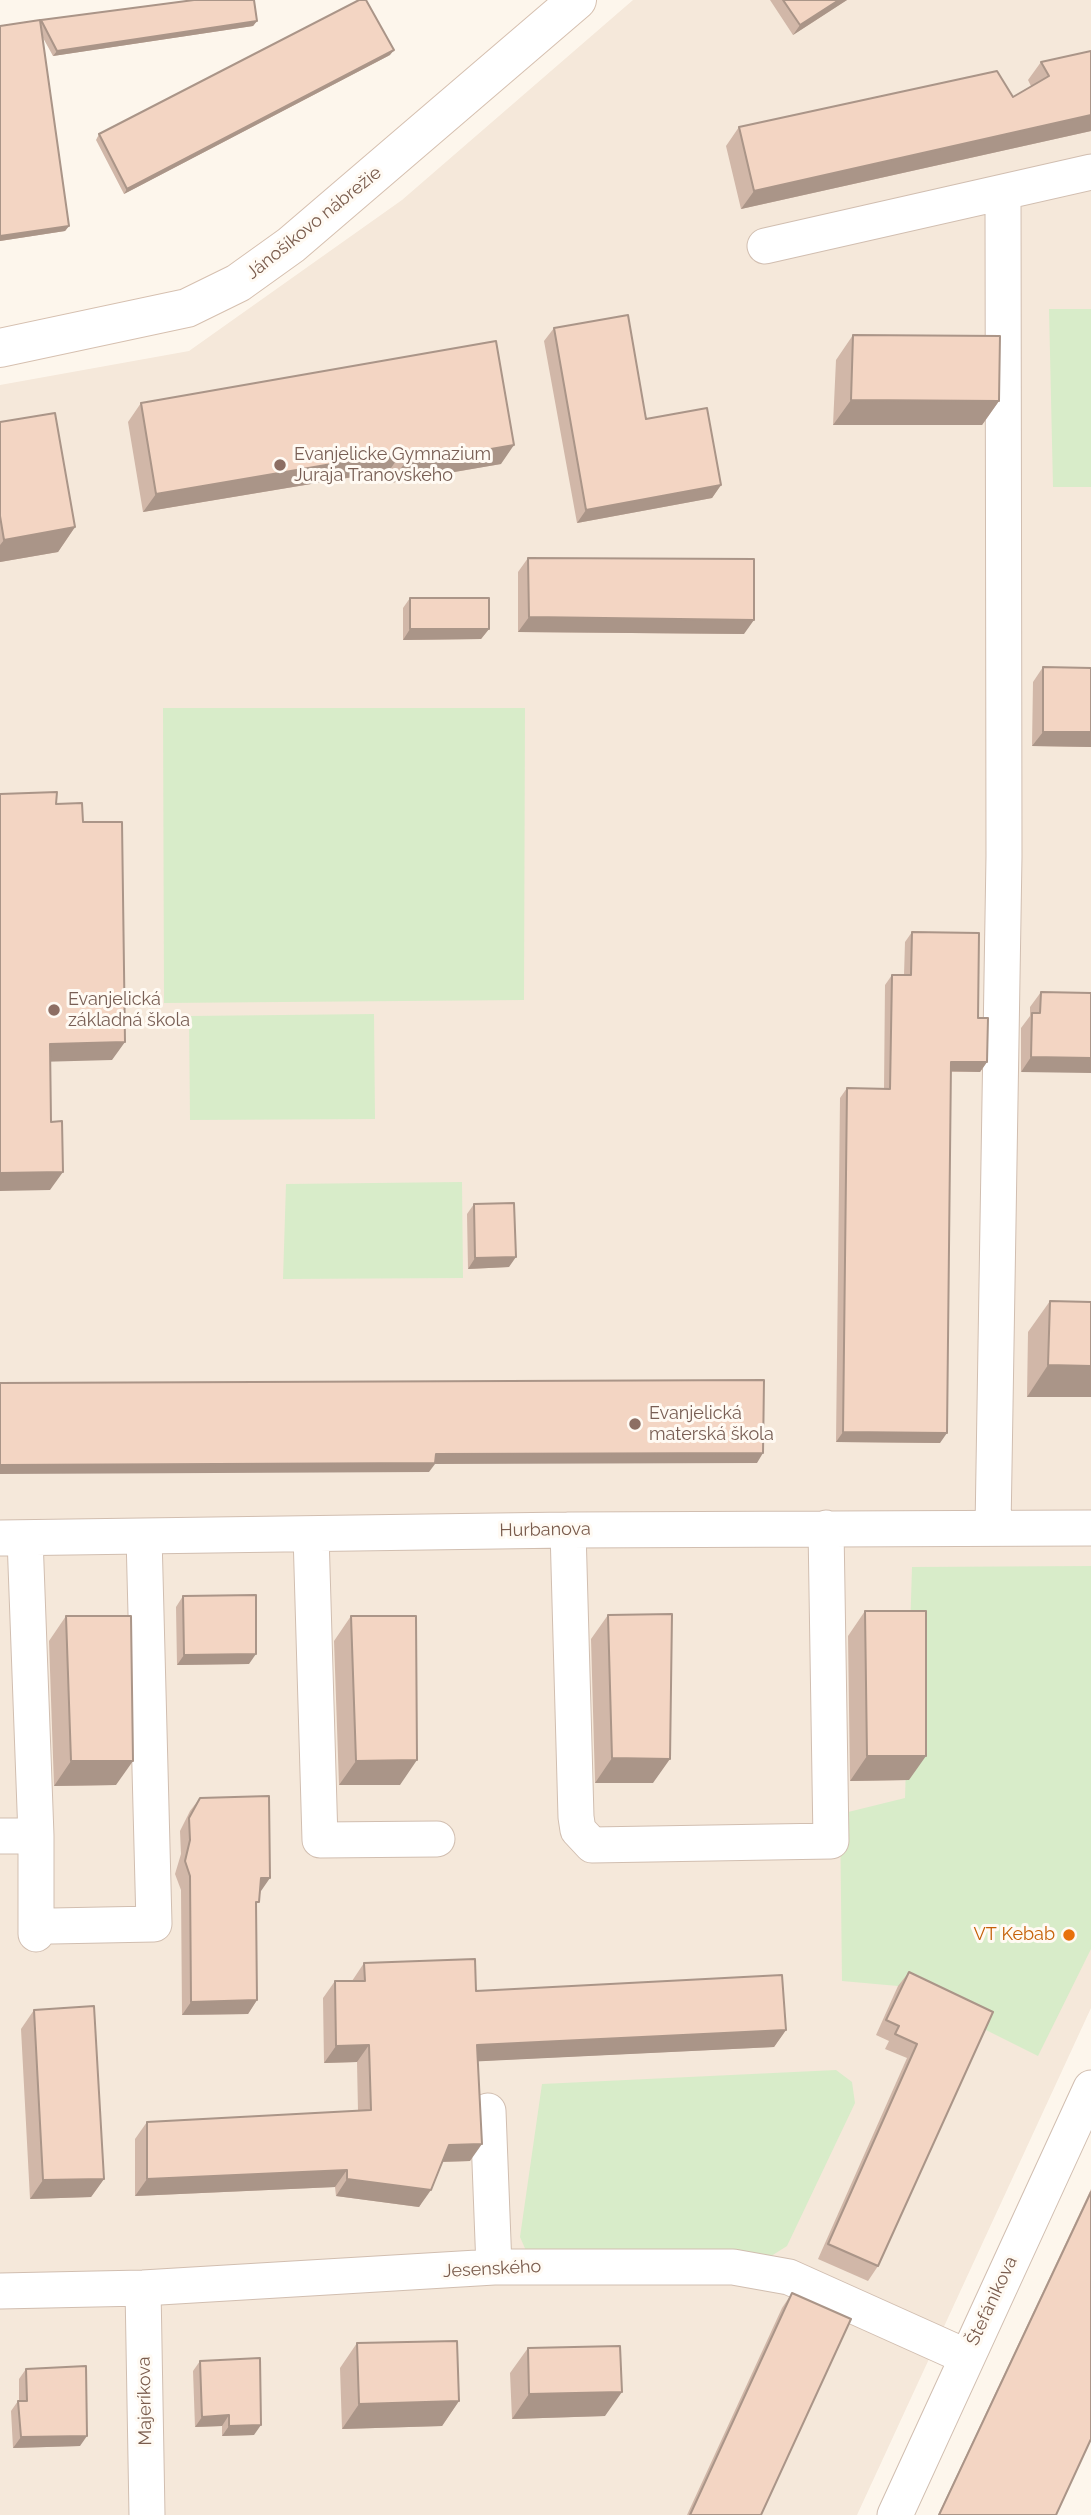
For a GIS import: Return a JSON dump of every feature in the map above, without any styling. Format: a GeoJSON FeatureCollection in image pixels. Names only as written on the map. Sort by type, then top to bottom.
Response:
{"type":"FeatureCollection","features":[{"type":"Feature","properties":{"kind":"main road","name":"Jánošíkovo nábrežie"},"geometry":{"type":"LineString","coordinates":[[0,348],[187,308],[238,284],[291,245],[577,0]]}},
{"type":"Feature","properties":{"kind":"street"},"geometry":{"type":"LineString","coordinates":[[765,246],[1091,172]]}},
{"type":"Feature","properties":{"kind":"street"},"geometry":{"type":"LineString","coordinates":[[993,1528],[1004,856],[1003,193]]}},
{"type":"Feature","properties":{"kind":"street"},"geometry":{"type":"LineString","coordinates":[[568,1530],[576,1817],[578,1830],[592,1845],[831,1841],[825,1528]]}},
{"type":"Feature","properties":{"kind":"street","name":"Hurbanova"},"geometry":{"type":"LineString","coordinates":[[13,1538],[568,1530],[1091,1528]]}},
{"type":"Feature","properties":{"kind":"street"},"geometry":{"type":"LineString","coordinates":[[311,1534],[320,1840],[437,1839]]}},
{"type":"Feature","properties":{"kind":"street"},"geometry":{"type":"LineString","coordinates":[[13,1538],[44,1930],[154,1924],[144,1536]]}},
{"type":"Feature","properties":{"kind":"street"},"geometry":{"type":"LineString","coordinates":[[0,1836],[36,1836]]}},
{"type":"Feature","properties":{"kind":"street","name":"Štefánikova"},"geometry":{"type":"LineString","coordinates":[[895,2515],[1091,2088]]}},
{"type":"Feature","properties":{"kind":"street"},"geometry":{"type":"LineString","coordinates":[[488,2111],[494,2267]]}},
{"type":"Feature","properties":{"kind":"street","name":"Jesenského"},"geometry":{"type":"LineString","coordinates":[[0,2291],[143,2288],[494,2267],[695,2265],[765,2271],[789,2277],[967,2357]]}},
{"type":"Feature","properties":{"kind":"street","name":"Majeríkova"},"geometry":{"type":"LineString","coordinates":[[143,2288],[147,2515]]}},
{"type":"Feature","properties":{"kind":"shaded area"},"geometry":{"type":"Polygon","coordinates":[[[633,0],[1091,0],[1091,2008],[857,2515],[0,2515],[0,385],[189,351],[402,200],[633,0]]]}},
{"type":"Feature","properties":{"kind":"green space"},"geometry":{"type":"Polygon","coordinates":[[[1049,309],[1091,309],[1091,487],[1053,487],[1049,309]]]}},
{"type":"Feature","properties":{"kind":"green space"},"geometry":{"type":"Polygon","coordinates":[[[163,708],[525,708],[524,1000],[164,1003],[163,708]]]}},
{"type":"Feature","properties":{"kind":"green space"},"geometry":{"type":"Polygon","coordinates":[[[374,1014],[375,1119],[190,1120],[189,1016],[374,1014]]]}},
{"type":"Feature","properties":{"kind":"green space"},"geometry":{"type":"Polygon","coordinates":[[[462,1182],[463,1278],[283,1279],[286,1184],[462,1182]]]}},
{"type":"Feature","properties":{"kind":"green space"},"geometry":{"type":"Polygon","coordinates":[[[1091,1566],[1091,1949],[1038,2056],[898,1986],[842,1981],[840,1814],[905,1798],[912,1567],[1091,1566]]]}},
{"type":"Feature","properties":{"kind":"green space"},"geometry":{"type":"Polygon","coordinates":[[[836,2070],[852,2082],[855,2103],[787,2246],[768,2258],[527,2253],[520,2237],[542,2084],[836,2070]]]}},
{"type":"Feature","properties":{"kind":"building"},"geometry":{"type":"Polygon","coordinates":[[[194,0],[254,0],[257,21],[57,51],[41,20],[194,0]]]}},
{"type":"Feature","properties":{"kind":"building"},"geometry":{"type":"Polygon","coordinates":[[[359,0],[366,0],[394,50],[127,189],[99,134],[359,0]]]}},
{"type":"Feature","properties":{"kind":"building"},"geometry":{"type":"Polygon","coordinates":[[[783,0],[839,0],[800,25],[783,0]]]}},
{"type":"Feature","properties":{"kind":"building"},"geometry":{"type":"Polygon","coordinates":[[[40,20],[69,226],[0,236],[0,26],[40,20]]]}},
{"type":"Feature","properties":{"kind":"building"},"geometry":{"type":"Polygon","coordinates":[[[1091,51],[1091,115],[754,191],[739,127],[997,71],[1013,97],[1049,76],[1041,62],[1091,51]]]}},
{"type":"Feature","properties":{"kind":"building"},"geometry":{"type":"Polygon","coordinates":[[[628,315],[646,419],[707,408],[721,485],[586,510],[554,328],[628,315]]]}},
{"type":"Feature","properties":{"kind":"building"},"geometry":{"type":"Polygon","coordinates":[[[853,335],[1000,336],[999,401],[851,400],[853,335]]]}},
{"type":"Feature","properties":{"kind":"building"},"geometry":{"type":"Polygon","coordinates":[[[496,341],[514,445],[404,464],[402,452],[156,494],[141,403],[496,341]]]}},
{"type":"Feature","properties":{"kind":"building"},"geometry":{"type":"Polygon","coordinates":[[[55,413],[75,527],[4,540],[0,516],[0,422],[55,413]]]}},
{"type":"Feature","properties":{"kind":"building"},"geometry":{"type":"Polygon","coordinates":[[[528,558],[754,559],[754,620],[529,617],[528,558]]]}},
{"type":"Feature","properties":{"kind":"building"},"geometry":{"type":"Polygon","coordinates":[[[410,598],[489,598],[489,629],[410,629],[410,598]]]}},
{"type":"Feature","properties":{"kind":"building"},"geometry":{"type":"Polygon","coordinates":[[[1043,667],[1091,668],[1091,732],[1043,732],[1043,667]]]}},
{"type":"Feature","properties":{"kind":"building"},"geometry":{"type":"Polygon","coordinates":[[[57,792],[56,804],[82,803],[83,822],[122,822],[125,1042],[50,1044],[51,1122],[62,1121],[63,1172],[0,1173],[0,794],[57,792]]]}},
{"type":"Feature","properties":{"kind":"building"},"geometry":{"type":"Polygon","coordinates":[[[912,932],[979,933],[978,1018],[988,1018],[987,1062],[951,1062],[947,1433],[843,1432],[847,1088],[890,1089],[892,975],[911,975],[912,932]]]}},
{"type":"Feature","properties":{"kind":"building"},"geometry":{"type":"Polygon","coordinates":[[[1041,992],[1091,993],[1091,1058],[1031,1057],[1032,1013],[1040,1013],[1041,992]]]}},
{"type":"Feature","properties":{"kind":"building"},"geometry":{"type":"Polygon","coordinates":[[[514,1203],[516,1257],[475,1258],[474,1204],[514,1203]]]}},
{"type":"Feature","properties":{"kind":"building"},"geometry":{"type":"Polygon","coordinates":[[[1050,1301],[1091,1302],[1091,1366],[1048,1365],[1050,1301]]]}},
{"type":"Feature","properties":{"kind":"building"},"geometry":{"type":"Polygon","coordinates":[[[764,1380],[763,1453],[436,1454],[435,1463],[0,1465],[0,1383],[764,1380]]]}},
{"type":"Feature","properties":{"kind":"building"},"geometry":{"type":"Polygon","coordinates":[[[256,1595],[256,1654],[184,1655],[183,1596],[256,1595]]]}},
{"type":"Feature","properties":{"kind":"building"},"geometry":{"type":"Polygon","coordinates":[[[865,1611],[926,1611],[926,1756],[867,1756],[865,1611]]]}},
{"type":"Feature","properties":{"kind":"building"},"geometry":{"type":"Polygon","coordinates":[[[672,1614],[670,1759],[612,1758],[608,1615],[672,1614]]]}},
{"type":"Feature","properties":{"kind":"building"},"geometry":{"type":"Polygon","coordinates":[[[66,1616],[131,1616],[133,1761],[71,1761],[66,1616]]]}},
{"type":"Feature","properties":{"kind":"building"},"geometry":{"type":"Polygon","coordinates":[[[351,1616],[416,1616],[417,1760],[356,1761],[351,1616]]]}},
{"type":"Feature","properties":{"kind":"building"},"geometry":{"type":"Polygon","coordinates":[[[269,1796],[270,1878],[261,1878],[259,1902],[256,1902],[257,2000],[191,2002],[190,1876],[185,1861],[190,1840],[189,1818],[200,1798],[269,1796]]]}},
{"type":"Feature","properties":{"kind":"building"},"geometry":{"type":"Polygon","coordinates":[[[475,1959],[476,1991],[782,1975],[786,2030],[477,2045],[482,2144],[449,2145],[431,2190],[347,2179],[347,2170],[147,2179],[147,2122],[371,2110],[369,2045],[336,2046],[335,1981],[365,1981],[364,1963],[475,1959]]]}},
{"type":"Feature","properties":{"kind":"building"},"geometry":{"type":"Polygon","coordinates":[[[909,1972],[993,2012],[878,2266],[828,2244],[917,2044],[895,2034],[899,2026],[886,2020],[909,1972]]]}},
{"type":"Feature","properties":{"kind":"building"},"geometry":{"type":"Polygon","coordinates":[[[94,2006],[104,2179],[43,2180],[34,2010],[94,2006]]]}},
{"type":"Feature","properties":{"kind":"building"},"geometry":{"type":"Polygon","coordinates":[[[1091,2192],[1091,2439],[1056,2515],[939,2515],[1091,2192]]]}},
{"type":"Feature","properties":{"kind":"building"},"geometry":{"type":"Polygon","coordinates":[[[792,2293],[851,2319],[761,2515],[690,2515],[792,2293]]]}},
{"type":"Feature","properties":{"kind":"building"},"geometry":{"type":"Polygon","coordinates":[[[457,2341],[459,2401],[359,2404],[357,2343],[457,2341]]]}},
{"type":"Feature","properties":{"kind":"building"},"geometry":{"type":"Polygon","coordinates":[[[620,2346],[622,2392],[529,2394],[528,2348],[620,2346]]]}},
{"type":"Feature","properties":{"kind":"building"},"geometry":{"type":"Polygon","coordinates":[[[260,2358],[261,2425],[229,2426],[229,2415],[202,2417],[200,2361],[260,2358]]]}},
{"type":"Feature","properties":{"kind":"building"},"geometry":{"type":"Polygon","coordinates":[[[86,2366],[87,2436],[21,2437],[18,2401],[27,2401],[26,2369],[86,2366]]]}},
{"type":"Feature","properties":{"kind":"place","name":"Evanjelicke Gymnazium Juraja Tranovskeho"},"geometry":{"type":"Point","coordinates":[280,465]}},
{"type":"Feature","properties":{"kind":"place","name":"Evanjelická základná škola"},"geometry":{"type":"Point","coordinates":[54,1010]}},
{"type":"Feature","properties":{"kind":"place","name":"Evanjelická materská škola"},"geometry":{"type":"Point","coordinates":[635,1424]}},
{"type":"Feature","properties":{"kind":"place","name":"VT Kebab"},"geometry":{"type":"Point","coordinates":[1069,1935]}}]}
